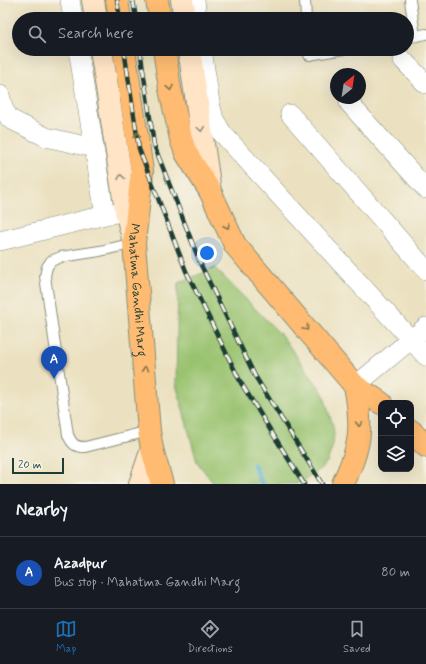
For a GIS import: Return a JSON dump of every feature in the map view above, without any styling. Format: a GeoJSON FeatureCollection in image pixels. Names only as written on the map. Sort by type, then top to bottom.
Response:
{"type":"FeatureCollection","features":[{"type":"Feature","properties":{"kind":"main road"},"geometry":{"type":"LineString","coordinates":[[93,0],[95,12]]}},
{"type":"Feature","properties":{"kind":"main road"},"geometry":{"type":"LineString","coordinates":[[117,0],[119,12]]}},
{"type":"Feature","properties":{"kind":"main road"},"geometry":{"type":"LineString","coordinates":[[157,0],[159,12]]}},
{"type":"Feature","properties":{"kind":"main road"},"geometry":{"type":"LineString","coordinates":[[182,0],[184,12]]}},
{"type":"Feature","properties":{"kind":"main road","name":"Mahatma Gandhi Marg"},"geometry":{"type":"LineString","coordinates":[[102,56],[115,213],[134,243],[151,440],[162,484]]}},
{"type":"Feature","properties":{"kind":"main road"},"geometry":{"type":"LineString","coordinates":[[125,56],[142,171],[134,243]]}},
{"type":"Feature","properties":{"kind":"main road"},"geometry":{"type":"LineString","coordinates":[[165,56],[170,89],[181,139],[186,153],[210,191],[235,245],[355,386],[378,400]]}},
{"type":"Feature","properties":{"kind":"main road"},"geometry":{"type":"LineString","coordinates":[[190,56],[210,191]]}},
{"type":"Feature","properties":{"kind":"main road"},"geometry":{"type":"LineString","coordinates":[[344,484],[359,433],[358,404],[355,386]]}},
{"type":"Feature","properties":{"kind":"main road"},"geometry":{"type":"LineString","coordinates":[[414,434],[426,446]]}},
{"type":"Feature","properties":{"kind":"main road"},"geometry":{"type":"LineString","coordinates":[[139,484],[151,440]]}},
{"type":"Feature","properties":{"kind":"street"},"geometry":{"type":"LineString","coordinates":[[70,0],[73,12]]}},
{"type":"Feature","properties":{"kind":"street"},"geometry":{"type":"LineString","coordinates":[[195,0],[196,12]]}},
{"type":"Feature","properties":{"kind":"street"},"geometry":{"type":"LineString","coordinates":[[0,241],[115,213],[94,148],[79,56]]}},
{"type":"Feature","properties":{"kind":"street"},"geometry":{"type":"LineString","coordinates":[[203,56],[210,104],[214,119],[222,133],[426,356]]}},
{"type":"Feature","properties":{"kind":"street"},"geometry":{"type":"LineString","coordinates":[[403,60],[426,84]]}},
{"type":"Feature","properties":{"kind":"street"},"geometry":{"type":"LineString","coordinates":[[0,95],[5,119],[46,136],[94,148]]}},
{"type":"Feature","properties":{"kind":"street"},"geometry":{"type":"LineString","coordinates":[[350,104],[426,189]]}},
{"type":"Feature","properties":{"kind":"street"},"geometry":{"type":"LineString","coordinates":[[290,114],[426,270]]}},
{"type":"Feature","properties":{"kind":"street"},"geometry":{"type":"LineString","coordinates":[[355,386],[426,327]]}},
{"type":"Feature","properties":{"kind":"lane"},"geometry":{"type":"LineString","coordinates":[[305,0],[306,12]]}},
{"type":"Feature","properties":{"kind":"lane"},"geometry":{"type":"LineString","coordinates":[[410,0],[410,12]]}},
{"type":"Feature","properties":{"kind":"lane"},"geometry":{"type":"LineString","coordinates":[[414,36],[426,34]]}},
{"type":"Feature","properties":{"kind":"lane"},"geometry":{"type":"LineString","coordinates":[[134,243],[100,251],[61,256],[51,262],[47,268],[45,276],[68,435],[71,442],[77,447],[85,447],[151,440]]}},
{"type":"Feature","properties":{"kind":"green space"},"geometry":{"type":"Polygon","coordinates":[[[215,268],[282,336],[323,393],[333,426],[333,445],[327,462],[315,474],[297,484],[214,484],[197,462],[176,384],[178,283],[215,268]]]}},
{"type":"Feature","properties":{"kind":"waterway"},"geometry":{"type":"LineString","coordinates":[[254,465],[262,484]]}},
{"type":"Feature","properties":{"kind":"railway"},"geometry":{"type":"LineString","coordinates":[[117,0],[119,12]]}},
{"type":"Feature","properties":{"kind":"railway"},"geometry":{"type":"LineString","coordinates":[[133,0],[135,12]]}},
{"type":"Feature","properties":{"kind":"railway"},"geometry":{"type":"LineString","coordinates":[[125,56],[139,149],[186,271],[241,383],[304,484]]}},
{"type":"Feature","properties":{"kind":"railway"},"geometry":{"type":"LineString","coordinates":[[141,56],[154,145],[201,265],[255,376],[322,484]]}},
{"type":"Feature","properties":{"kind":"place","name":"Azadpur"},"geometry":{"type":"Point","coordinates":[54,379]}}]}
